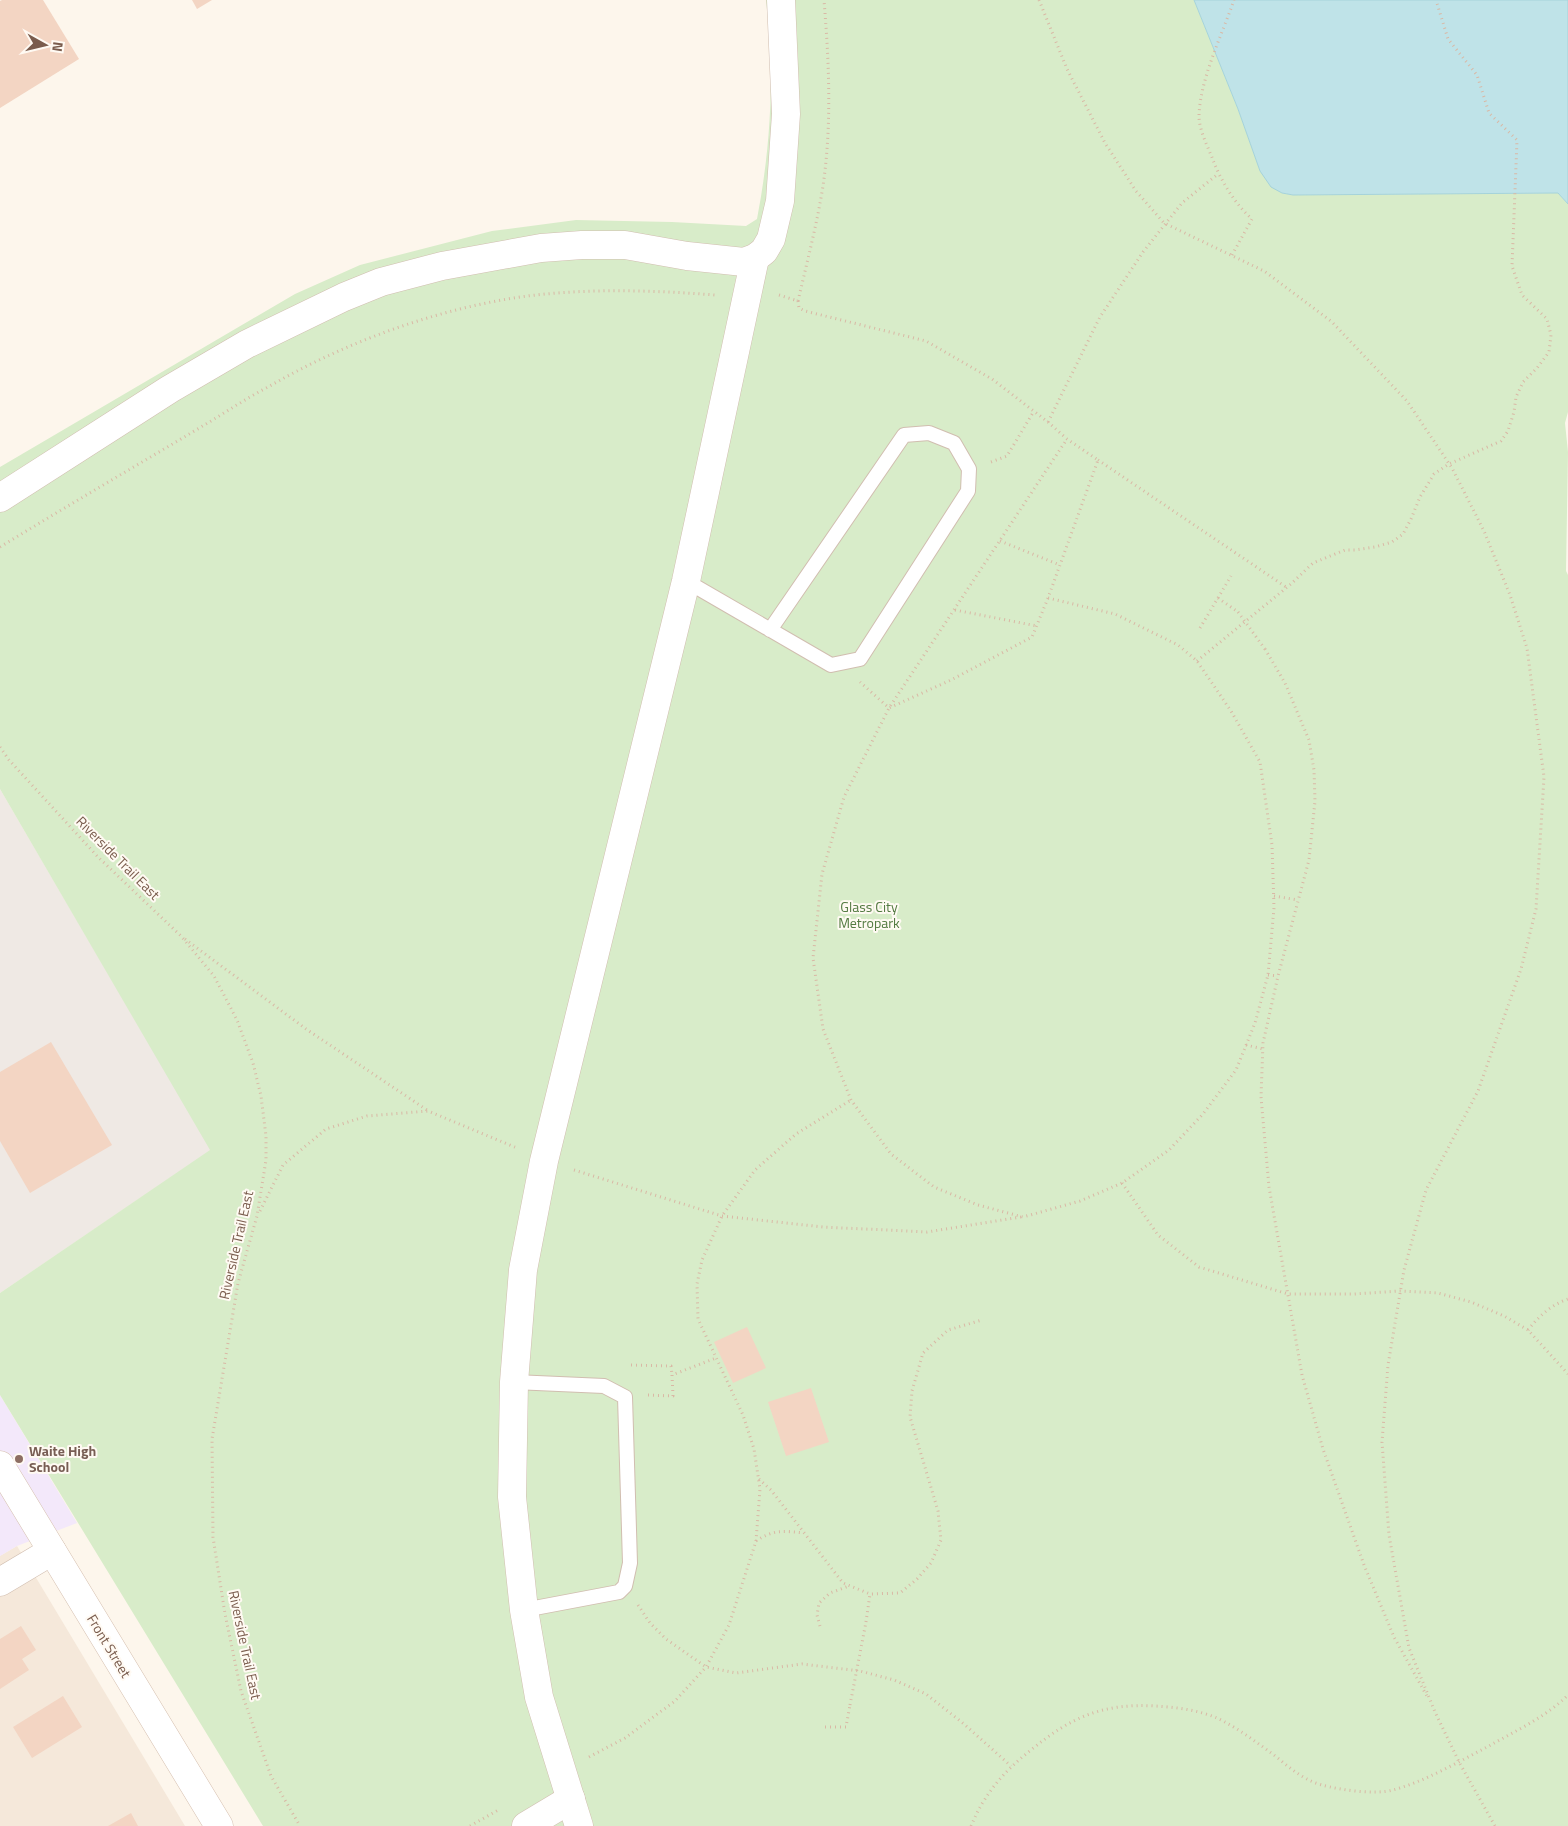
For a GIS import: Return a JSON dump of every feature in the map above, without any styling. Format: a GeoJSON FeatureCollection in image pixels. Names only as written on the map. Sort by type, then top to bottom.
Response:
{"type":"FeatureCollection","features":[{"type":"Feature","properties":{"kind":"street"},"geometry":{"type":"LineString","coordinates":[[0,498],[170,389],[247,344],[344,297],[381,282],[442,266],[541,248],[625,245],[687,256],[744,262],[755,258],[764,251],[771,239],[780,201],[786,114],[781,0]]}},
{"type":"Feature","properties":{"kind":"street"},"geometry":{"type":"LineString","coordinates":[[579,1826],[539,1697],[524,1610],[512,1497],[514,1382],[523,1270],[544,1161],[686,581],[755,258]]}},
{"type":"Feature","properties":{"kind":"street","name":"Front Street"},"geometry":{"type":"LineString","coordinates":[[0,1465],[219,1826]]}},
{"type":"Feature","properties":{"kind":"street"},"geometry":{"type":"LineString","coordinates":[[0,1582],[52,1551]]}},
{"type":"Feature","properties":{"kind":"street"},"geometry":{"type":"LineString","coordinates":[[526,1826],[570,1799]]}},
{"type":"Feature","properties":{"kind":"lane"},"geometry":{"type":"LineString","coordinates":[[686,581],[770,630],[831,665],[860,659],[968,491],[969,469],[954,443],[930,433],[904,435],[770,630]]}},
{"type":"Feature","properties":{"kind":"lane"},"geometry":{"type":"LineString","coordinates":[[514,1382],[604,1386],[625,1397],[630,1563],[625,1586],[619,1592],[524,1610]]}},
{"type":"Feature","properties":{"kind":"path"},"geometry":{"type":"LineString","coordinates":[[824,0],[829,105],[827,146],[823,185],[798,301],[799,308],[804,311],[926,341],[992,379],[1067,439],[1286,587]]}},
{"type":"Feature","properties":{"kind":"path"},"geometry":{"type":"LineString","coordinates":[[1039,0],[1067,69],[1105,142],[1136,191],[1164,223],[1264,271],[1332,322],[1407,401],[1449,464],[1484,531],[1510,595],[1527,648],[1544,777],[1536,909],[1521,969],[1478,1091],[1426,1190],[1404,1270],[1388,1365],[1382,1442],[1389,1535],[1409,1648],[1435,1712]]}},
{"type":"Feature","properties":{"kind":"path"},"geometry":{"type":"LineString","coordinates":[[1232,255],[1252,219],[1243,212],[1218,174],[1199,118],[1203,84],[1234,0]]}},
{"type":"Feature","properties":{"kind":"path"},"geometry":{"type":"LineString","coordinates":[[1197,661],[1313,563],[1345,550],[1374,547],[1392,542],[1403,534],[1412,520],[1420,497],[1434,474],[1449,464],[1501,441],[1508,430],[1514,412],[1516,397],[1523,382],[1549,352],[1552,335],[1547,319],[1522,295],[1512,266],[1517,140],[1489,113],[1477,75],[1448,39],[1436,0]]}},
{"type":"Feature","properties":{"kind":"path"},"geometry":{"type":"LineString","coordinates":[[1048,422],[1100,317],[1143,252],[1164,223],[1182,203],[1218,174]]}},
{"type":"Feature","properties":{"kind":"path"},"geometry":{"type":"LineString","coordinates":[[0,547],[268,386],[332,354],[397,328],[457,310],[519,297],[574,291],[626,290],[724,296],[780,295],[798,301]]}},
{"type":"Feature","properties":{"kind":"path"},"geometry":{"type":"LineString","coordinates":[[969,469],[1007,456],[1034,411]]}},
{"type":"Feature","properties":{"kind":"path"},"geometry":{"type":"LineString","coordinates":[[1023,1217],[978,1205],[934,1187],[892,1154],[851,1100],[823,1029],[813,958],[822,874],[844,797],[889,708],[1067,439]]}},
{"type":"Feature","properties":{"kind":"path"},"geometry":{"type":"LineString","coordinates":[[889,708],[951,680],[1032,637],[1098,460]]}},
{"type":"Feature","properties":{"kind":"path"},"geometry":{"type":"LineString","coordinates":[[1000,541],[1060,565]]}},
{"type":"Feature","properties":{"kind":"path"},"geometry":{"type":"LineString","coordinates":[[1200,628],[1231,576]]}},
{"type":"Feature","properties":{"kind":"path"},"geometry":{"type":"LineString","coordinates":[[181,936],[306,1028],[428,1110],[544,1161],[722,1216],[823,1227],[927,1232],[1023,1217],[1080,1201],[1122,1183],[1169,1150],[1203,1114],[1236,1070],[1255,1023],[1268,974],[1274,896],[1272,845],[1260,762],[1232,711],[1197,661],[1178,645],[1114,614],[1048,598]]}},
{"type":"Feature","properties":{"kind":"path"},"geometry":{"type":"LineString","coordinates":[[1218,598],[1238,612],[1266,649],[1285,683],[1309,740],[1314,770],[1315,801],[1309,860],[1278,976],[1263,1049],[1261,1098],[1269,1188],[1302,1375],[1323,1449],[1361,1556],[1394,1637],[1435,1712],[1459,1762],[1496,1826]]}},
{"type":"Feature","properties":{"kind":"path"},"geometry":{"type":"LineString","coordinates":[[955,610],[1037,626]]}},
{"type":"Feature","properties":{"kind":"path"},"geometry":{"type":"LineString","coordinates":[[845,662],[862,684],[889,708]]}},
{"type":"Feature","properties":{"kind":"path","name":"Riverside Trail East"},"geometry":{"type":"LineString","coordinates":[[0,747],[9,760],[98,857],[181,936],[214,976],[237,1020],[252,1063],[261,1096],[266,1136],[266,1160],[258,1216],[238,1283],[212,1439],[214,1537],[225,1614],[241,1691],[271,1776],[300,1826]]}},
{"type":"Feature","properties":{"kind":"path"},"geometry":{"type":"LineString","coordinates":[[1274,896],[1298,900]]}},
{"type":"Feature","properties":{"kind":"path"},"geometry":{"type":"LineString","coordinates":[[1268,974],[1278,976]]}},
{"type":"Feature","properties":{"kind":"path"},"geometry":{"type":"LineString","coordinates":[[1246,1045],[1263,1049]]}},
{"type":"Feature","properties":{"kind":"path"},"geometry":{"type":"LineString","coordinates":[[562,1773],[625,1738],[675,1701],[706,1667],[729,1625],[756,1540],[760,1489],[754,1448],[743,1415],[698,1319],[697,1284],[702,1260],[722,1216],[755,1170],[796,1134],[851,1100]]}},
{"type":"Feature","properties":{"kind":"path"},"geometry":{"type":"LineString","coordinates":[[258,1216],[283,1165],[326,1129],[367,1116],[428,1110]]}},
{"type":"Feature","properties":{"kind":"path"},"geometry":{"type":"LineString","coordinates":[[1122,1183],[1158,1236],[1199,1267],[1288,1294],[1354,1294],[1400,1291],[1438,1293],[1471,1302],[1504,1316],[1528,1330],[1568,1374]]}},
{"type":"Feature","properties":{"kind":"path"},"geometry":{"type":"LineString","coordinates":[[1528,1330],[1536,1320],[1555,1304],[1568,1299]]}},
{"type":"Feature","properties":{"kind":"path"},"geometry":{"type":"LineString","coordinates":[[759,1478],[771,1490],[843,1583],[870,1594],[900,1593],[917,1579],[931,1563],[941,1540],[938,1512],[910,1417],[912,1391],[923,1353],[948,1330],[982,1320]]}},
{"type":"Feature","properties":{"kind":"path"},"geometry":{"type":"LineString","coordinates":[[672,1375],[716,1358]]}},
{"type":"Feature","properties":{"kind":"path"},"geometry":{"type":"LineString","coordinates":[[625,1397],[641,1394],[674,1396],[671,1366],[631,1365]]}},
{"type":"Feature","properties":{"kind":"path"},"geometry":{"type":"LineString","coordinates":[[756,1540],[769,1533],[781,1531],[805,1533]]}},
{"type":"Feature","properties":{"kind":"path"},"geometry":{"type":"LineString","coordinates":[[625,1586],[650,1624],[706,1667],[736,1673],[802,1664],[860,1671],[894,1680],[926,1694],[985,1741],[1011,1766]]}},
{"type":"Feature","properties":{"kind":"path"},"geometry":{"type":"LineString","coordinates":[[820,1626],[817,1615],[818,1603],[830,1593],[850,1586]]}},
{"type":"Feature","properties":{"kind":"path"},"geometry":{"type":"LineString","coordinates":[[825,1727],[846,1727],[870,1594]]}},
{"type":"Feature","properties":{"kind":"path"},"geometry":{"type":"LineString","coordinates":[[971,1826],[985,1799],[1011,1766],[1050,1734],[1074,1720],[1104,1709],[1135,1705],[1193,1710],[1217,1718],[1241,1731],[1300,1776],[1321,1785],[1349,1790],[1392,1791],[1459,1762],[1526,1726],[1568,1695]]}},
{"type":"Feature","properties":{"kind":"path"},"geometry":{"type":"LineString","coordinates":[[470,1826],[504,1807]]}},
{"type":"Feature","properties":{"kind":"shaded area"},"geometry":{"type":"Polygon","coordinates":[[[0,789],[211,1150],[0,1293],[0,789]]]}},
{"type":"Feature","properties":{"kind":"shaded area","name":"Waite High School"},"geometry":{"type":"Polygon","coordinates":[[[0,1395],[77,1523],[17,1546],[0,1556],[0,1395]]]}},
{"type":"Feature","properties":{"kind":"shaded area"},"geometry":{"type":"Polygon","coordinates":[[[17,1546],[185,1826],[0,1826],[0,1556],[17,1546]]]}},
{"type":"Feature","properties":{"kind":"green space","name":"Glass City Metropark"},"geometry":{"type":"Polygon","coordinates":[[[766,0],[1194,0],[1238,109],[1260,171],[1282,193],[1293,195],[1558,193],[1568,204],[1568,412],[1565,423],[1568,452],[1566,571],[1568,575],[1568,1826],[263,1826],[0,1395],[0,1293],[210,1150],[0,789],[0,467],[295,294],[360,265],[492,231],[576,220],[746,226],[757,219],[766,165],[771,82],[766,0]]]}},
{"type":"Feature","properties":{"kind":"water"},"geometry":{"type":"Polygon","coordinates":[[[1194,0],[1568,0],[1568,204],[1558,193],[1293,195],[1282,193],[1271,187],[1260,171],[1238,109],[1194,0]]]}},
{"type":"Feature","properties":{"kind":"building"},"geometry":{"type":"Polygon","coordinates":[[[43,0],[79,59],[0,108],[0,1],[43,0]]]}},
{"type":"Feature","properties":{"kind":"building"},"geometry":{"type":"Polygon","coordinates":[[[192,0],[212,0],[197,9],[192,0]]]}},
{"type":"Feature","properties":{"kind":"building"},"geometry":{"type":"Polygon","coordinates":[[[51,1042],[112,1145],[30,1193],[0,1141],[0,1072],[51,1042]]]}},
{"type":"Feature","properties":{"kind":"building"},"geometry":{"type":"Polygon","coordinates":[[[747,1327],[766,1368],[733,1383],[714,1342],[747,1327]]]}},
{"type":"Feature","properties":{"kind":"building"},"geometry":{"type":"Polygon","coordinates":[[[811,1388],[829,1442],[786,1456],[768,1402],[811,1388]]]}},
{"type":"Feature","properties":{"kind":"building"},"geometry":{"type":"Polygon","coordinates":[[[21,1626],[36,1650],[22,1659],[29,1670],[0,1689],[0,1639],[21,1626]]]}},
{"type":"Feature","properties":{"kind":"building"},"geometry":{"type":"Polygon","coordinates":[[[63,1696],[82,1727],[32,1758],[13,1727],[63,1696]]]}},
{"type":"Feature","properties":{"kind":"building"},"geometry":{"type":"Polygon","coordinates":[[[131,1813],[138,1826],[108,1826],[131,1813]]]}},
{"type":"Feature","properties":{"kind":"place","name":"Waite High School"},"geometry":{"type":"Point","coordinates":[19,1459]}}]}
